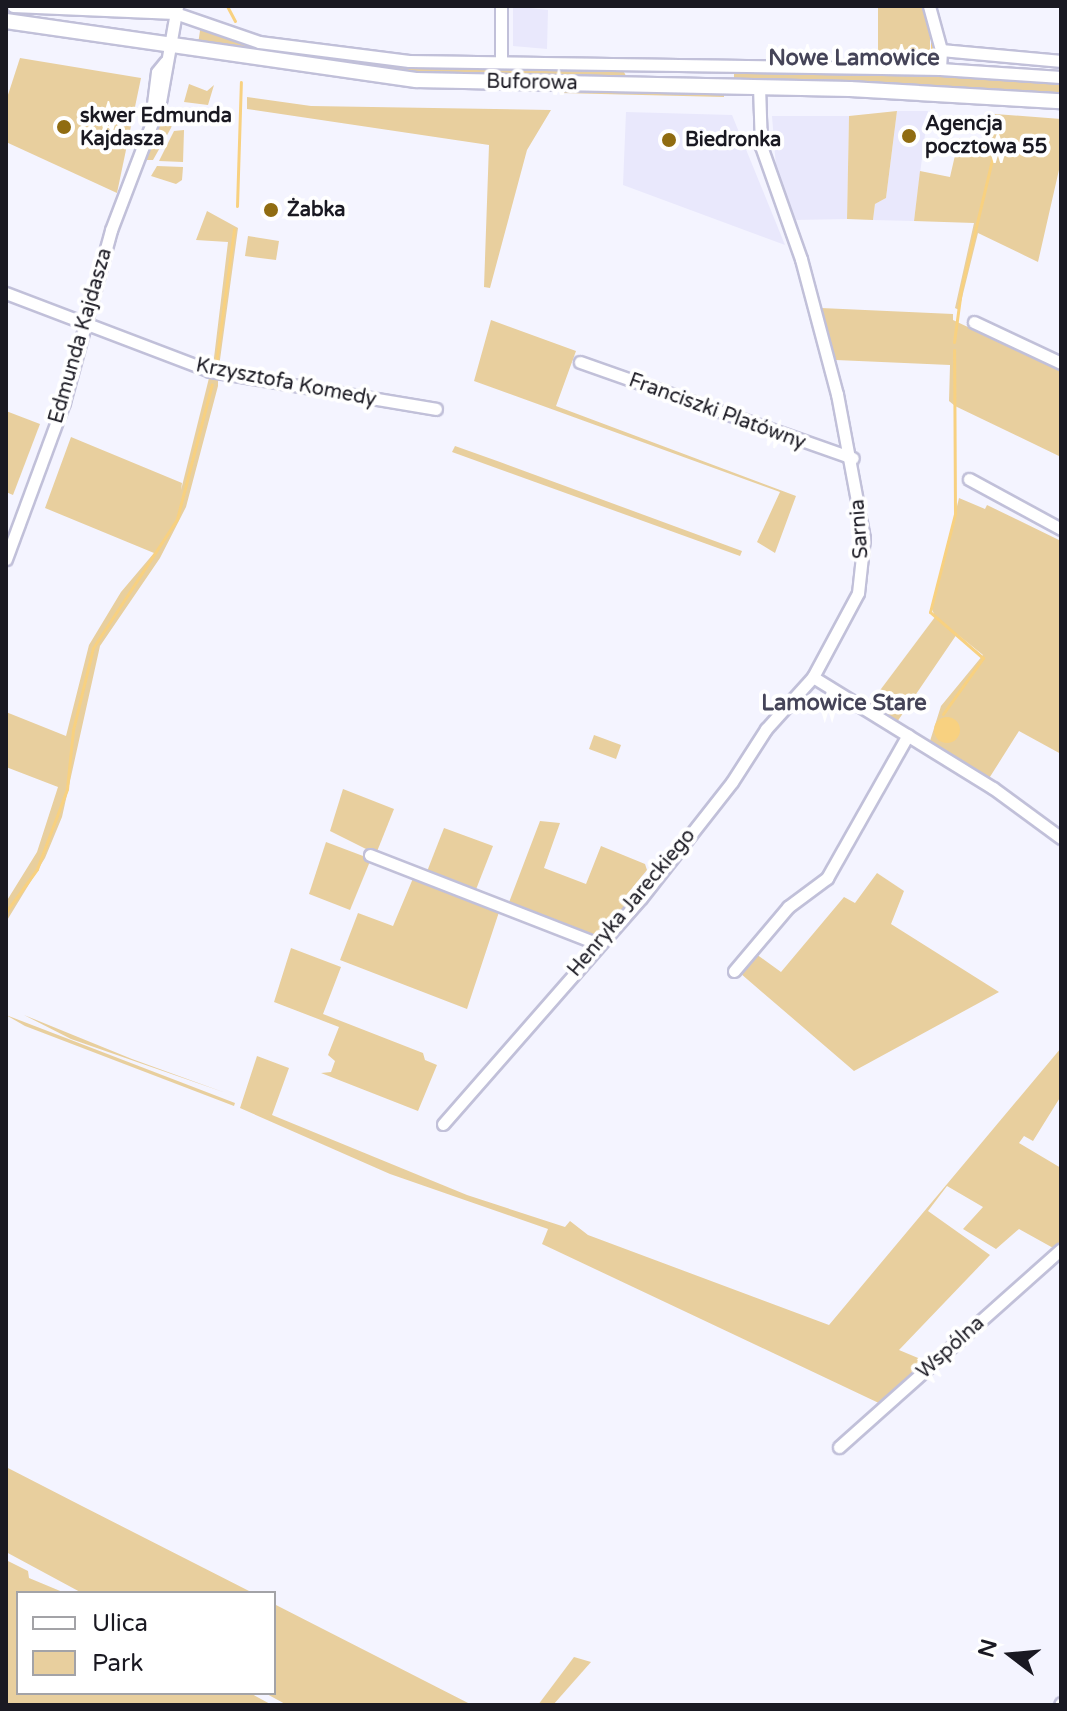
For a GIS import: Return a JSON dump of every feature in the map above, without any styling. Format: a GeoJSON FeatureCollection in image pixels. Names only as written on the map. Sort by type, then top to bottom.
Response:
{"type":"FeatureCollection","features":[{"type":"Feature","properties":{"kind":"main road","name":"Buforowa"},"geometry":{"type":"LineString","coordinates":[[6,21],[167,54],[416,80],[759,86],[1061,101]]}},
{"type":"Feature","properties":{"kind":"street","name":"Buforowa"},"geometry":{"type":"LineString","coordinates":[[13,6],[176,9],[276,46],[409,61],[940,69],[1061,77]]}},
{"type":"Feature","properties":{"kind":"street"},"geometry":{"type":"LineString","coordinates":[[501,6],[501,61]]}},
{"type":"Feature","properties":{"kind":"street"},"geometry":{"type":"LineString","coordinates":[[929,6],[941,50],[940,69]]}},
{"type":"Feature","properties":{"kind":"street","name":"Edmunda Kajdasza"},"geometry":{"type":"LineString","coordinates":[[6,559],[64,402],[85,323],[152,112],[157,72],[167,54],[176,9]]}},
{"type":"Feature","properties":{"kind":"street"},"geometry":{"type":"LineString","coordinates":[[941,50],[1061,61]]}},
{"type":"Feature","properties":{"kind":"street","name":"Sarnia"},"geometry":{"type":"LineString","coordinates":[[759,86],[763,154],[801,259],[853,458],[864,538],[862,574],[854,602],[813,677]]}},
{"type":"Feature","properties":{"kind":"street","name":"Krzysztofa Komedy"},"geometry":{"type":"LineString","coordinates":[[6,293],[210,371],[436,409]]}},
{"type":"Feature","properties":{"kind":"street"},"geometry":{"type":"LineString","coordinates":[[974,322],[1061,363]]}},
{"type":"Feature","properties":{"kind":"street","name":"Franciszki Platówny"},"geometry":{"type":"LineString","coordinates":[[580,362],[846,459],[853,458]]}},
{"type":"Feature","properties":{"kind":"street"},"geometry":{"type":"LineString","coordinates":[[969,479],[1061,529]]}},
{"type":"Feature","properties":{"kind":"street"},"geometry":{"type":"LineString","coordinates":[[813,677],[908,735],[1061,838]]}},
{"type":"Feature","properties":{"kind":"street","name":"Henryka Jareckiego"},"geometry":{"type":"LineString","coordinates":[[443,1124],[641,898],[724,793],[766,729],[813,677]]}},
{"type":"Feature","properties":{"kind":"street"},"geometry":{"type":"LineString","coordinates":[[734,971],[788,907],[827,878],[908,735]]}},
{"type":"Feature","properties":{"kind":"street"},"geometry":{"type":"LineString","coordinates":[[370,855],[598,944]]}},
{"type":"Feature","properties":{"kind":"street","name":"Wspólna"},"geometry":{"type":"LineString","coordinates":[[839,1447],[1061,1249]]}},
{"type":"Feature","properties":{"kind":"shaded area"},"geometry":{"type":"Polygon","coordinates":[[[513,6],[548,10],[547,49],[513,46],[513,6]]]}},
{"type":"Feature","properties":{"kind":"shaded area"},"geometry":{"type":"Polygon","coordinates":[[[897,111],[928,111],[914,221],[873,220],[875,204],[886,198],[897,111]]]}},
{"type":"Feature","properties":{"kind":"shaded area"},"geometry":{"type":"Polygon","coordinates":[[[626,112],[732,115],[785,245],[623,185],[626,112]]]}},
{"type":"Feature","properties":{"kind":"shaded area"},"geometry":{"type":"Polygon","coordinates":[[[772,116],[849,116],[847,219],[794,220],[776,167],[772,116]]]}},
{"type":"Feature","properties":{"kind":"shaded area"},"geometry":{"type":"Polygon","coordinates":[[[947,717],[956,721],[960,730],[956,739],[947,743],[938,739],[934,730],[938,721],[947,717]]]}},
{"type":"Feature","properties":{"kind":"green space"},"geometry":{"type":"Polygon","coordinates":[[[878,6],[922,6],[930,35],[930,55],[878,56],[878,6]]]}},
{"type":"Feature","properties":{"kind":"green space"},"geometry":{"type":"Polygon","coordinates":[[[201,24],[264,48],[365,62],[621,66],[626,76],[402,73],[198,44],[201,24]]]}},
{"type":"Feature","properties":{"kind":"green space","name":"skwer Edmunda Kajdasza"},"geometry":{"type":"Polygon","coordinates":[[[20,58],[141,78],[117,193],[6,142],[6,101],[20,58]]]}},
{"type":"Feature","properties":{"kind":"green space"},"geometry":{"type":"Polygon","coordinates":[[[734,70],[1061,81],[1061,95],[734,78],[734,70]]]}},
{"type":"Feature","properties":{"kind":"green space"},"geometry":{"type":"Polygon","coordinates":[[[189,84],[207,91],[214,85],[208,105],[184,102],[189,84]]]}},
{"type":"Feature","properties":{"kind":"green space"},"geometry":{"type":"Polygon","coordinates":[[[566,89],[724,94],[724,97],[560,93],[566,89]]]}},
{"type":"Feature","properties":{"kind":"green space"},"geometry":{"type":"Polygon","coordinates":[[[247,97],[311,106],[551,110],[527,150],[490,288],[484,287],[489,145],[247,109],[247,97]]]}},
{"type":"Feature","properties":{"kind":"green space"},"geometry":{"type":"Polygon","coordinates":[[[897,111],[886,198],[875,204],[873,220],[847,219],[849,116],[897,111]]]}},
{"type":"Feature","properties":{"kind":"green space"},"geometry":{"type":"Polygon","coordinates":[[[164,113],[175,114],[171,128],[153,160],[145,160],[164,113]]]}},
{"type":"Feature","properties":{"kind":"green space"},"geometry":{"type":"Polygon","coordinates":[[[995,114],[1061,119],[1061,161],[1038,262],[978,233],[959,310],[955,308],[974,223],[914,221],[920,171],[950,177],[959,138],[986,143],[995,114]]]}},
{"type":"Feature","properties":{"kind":"green space"},"geometry":{"type":"Polygon","coordinates":[[[184,130],[183,162],[159,161],[174,131],[184,130]]]}},
{"type":"Feature","properties":{"kind":"green space"},"geometry":{"type":"Polygon","coordinates":[[[157,166],[183,167],[182,180],[176,184],[151,176],[157,166]]]}},
{"type":"Feature","properties":{"kind":"green space"},"geometry":{"type":"Polygon","coordinates":[[[207,211],[238,228],[219,367],[213,366],[228,242],[196,240],[207,211]]]}},
{"type":"Feature","properties":{"kind":"green space"},"geometry":{"type":"Polygon","coordinates":[[[248,236],[279,241],[276,260],[245,256],[248,236]]]}},
{"type":"Feature","properties":{"kind":"green space"},"geometry":{"type":"Polygon","coordinates":[[[821,308],[953,314],[953,320],[1061,371],[1061,457],[955,406],[949,401],[950,365],[836,360],[821,308]]]}},
{"type":"Feature","properties":{"kind":"green space"},"geometry":{"type":"Polygon","coordinates":[[[491,320],[576,351],[556,406],[796,496],[775,553],[757,542],[780,492],[474,381],[491,320]]]}},
{"type":"Feature","properties":{"kind":"green space"},"geometry":{"type":"Polygon","coordinates":[[[209,378],[218,380],[218,386],[186,507],[160,558],[100,646],[62,817],[45,858],[6,922],[6,902],[37,852],[58,787],[6,767],[6,712],[66,736],[89,645],[121,592],[154,553],[45,508],[71,437],[182,483],[181,490],[209,378]]]}},
{"type":"Feature","properties":{"kind":"green space"},"geometry":{"type":"Polygon","coordinates":[[[6,411],[40,424],[13,495],[6,492],[6,411]]]}},
{"type":"Feature","properties":{"kind":"green space"},"geometry":{"type":"Polygon","coordinates":[[[455,446],[742,551],[740,556],[452,452],[455,446]]]}},
{"type":"Feature","properties":{"kind":"green space"},"geometry":{"type":"Polygon","coordinates":[[[959,498],[985,509],[987,505],[1061,541],[1061,754],[1019,731],[988,780],[930,741],[941,706],[983,655],[957,634],[897,722],[869,705],[935,617],[932,609],[959,498]]]}},
{"type":"Feature","properties":{"kind":"green space"},"geometry":{"type":"Polygon","coordinates":[[[594,735],[621,745],[616,759],[589,749],[594,735]]]}},
{"type":"Feature","properties":{"kind":"green space"},"geometry":{"type":"Polygon","coordinates":[[[343,789],[394,809],[376,854],[330,831],[343,789]]]}},
{"type":"Feature","properties":{"kind":"green space"},"geometry":{"type":"Polygon","coordinates":[[[540,821],[560,823],[544,868],[586,884],[601,846],[645,864],[647,870],[624,898],[630,901],[602,935],[594,939],[508,905],[540,821]]]}},
{"type":"Feature","properties":{"kind":"green space"},"geometry":{"type":"Polygon","coordinates":[[[444,828],[493,846],[475,892],[426,874],[444,828]]]}},
{"type":"Feature","properties":{"kind":"green space"},"geometry":{"type":"Polygon","coordinates":[[[326,842],[371,859],[350,910],[309,894],[326,842]]]}},
{"type":"Feature","properties":{"kind":"green space"},"geometry":{"type":"Polygon","coordinates":[[[877,873],[904,891],[891,924],[999,992],[854,1071],[740,973],[756,954],[781,972],[844,897],[855,903],[877,873]]]}},
{"type":"Feature","properties":{"kind":"green space"},"geometry":{"type":"Polygon","coordinates":[[[414,876],[500,909],[467,1009],[340,960],[358,913],[393,926],[414,876]]]}},
{"type":"Feature","properties":{"kind":"green space"},"geometry":{"type":"Polygon","coordinates":[[[291,948],[341,967],[323,1014],[423,1053],[425,1060],[437,1065],[418,1111],[321,1073],[331,1072],[335,1061],[328,1055],[339,1027],[274,1002],[291,948]]]}},
{"type":"Feature","properties":{"kind":"green space"},"geometry":{"type":"Polygon","coordinates":[[[6,1015],[235,1103],[234,1106],[25,1026],[6,1015]]]}},
{"type":"Feature","properties":{"kind":"green space"},"geometry":{"type":"Polygon","coordinates":[[[24,1015],[132,1059],[226,1093],[71,1039],[24,1015]]]}},
{"type":"Feature","properties":{"kind":"green space"},"geometry":{"type":"Polygon","coordinates":[[[1061,1048],[1061,1096],[1033,1141],[1024,1136],[1019,1143],[1061,1168],[1061,1242],[1055,1249],[1019,1229],[996,1249],[963,1229],[983,1207],[947,1186],[928,1211],[990,1255],[899,1350],[930,1363],[883,1405],[542,1244],[548,1229],[390,1174],[240,1108],[257,1056],[289,1068],[272,1115],[467,1195],[565,1227],[570,1221],[588,1235],[829,1325],[1061,1048]]]}},
{"type":"Feature","properties":{"kind":"green space"},"geometry":{"type":"Polygon","coordinates":[[[6,1467],[249,1591],[78,1591],[6,1552],[6,1467]]]}},
{"type":"Feature","properties":{"kind":"green space"},"geometry":{"type":"Polygon","coordinates":[[[6,1560],[28,1571],[29,1578],[60,1591],[16,1591],[16,1695],[254,1695],[272,1705],[6,1705],[6,1560]]]}},
{"type":"Feature","properties":{"kind":"green space"},"geometry":{"type":"Polygon","coordinates":[[[276,1605],[472,1705],[287,1705],[269,1695],[276,1695],[276,1605]]]}},
{"type":"Feature","properties":{"kind":"green space"},"geometry":{"type":"Polygon","coordinates":[[[574,1657],[591,1662],[553,1705],[538,1705],[574,1657]]]}},
{"type":"Feature","properties":{"kind":"waterway"},"geometry":{"type":"LineString","coordinates":[[227,6],[235,21]]}},
{"type":"Feature","properties":{"kind":"waterway"},"geometry":{"type":"LineString","coordinates":[[932,37],[932,57]]}},
{"type":"Feature","properties":{"kind":"waterway"},"geometry":{"type":"LineString","coordinates":[[237,206],[241,82]]}},
{"type":"Feature","properties":{"kind":"waterway"},"geometry":{"type":"LineString","coordinates":[[954,342],[961,290],[999,131]]}},
{"type":"Feature","properties":{"kind":"waterway"},"geometry":{"type":"LineString","coordinates":[[216,363],[234,229]]}},
{"type":"Feature","properties":{"kind":"waterway"},"geometry":{"type":"LineString","coordinates":[[943,714],[983,658],[930,612],[955,514],[954,350]]}},
{"type":"Feature","properties":{"kind":"waterway"},"geometry":{"type":"LineString","coordinates":[[6,912],[37,869],[67,789],[73,730],[93,648],[177,519],[212,384]]}},
{"type":"Feature","properties":{"kind":"place","name":"skwer Edmunda Kajdasza"},"geometry":{"type":"Point","coordinates":[64,127]}},
{"type":"Feature","properties":{"kind":"place","name":"Agencja pocztowa 55"},"geometry":{"type":"Point","coordinates":[909,136]}},
{"type":"Feature","properties":{"kind":"place","name":"Biedronka"},"geometry":{"type":"Point","coordinates":[669,140]}},
{"type":"Feature","properties":{"kind":"place","name":"Żabka"},"geometry":{"type":"Point","coordinates":[271,210]}},
{"type":"Feature","properties":{"kind":"district","name":"Nowe Lamowice"},"geometry":{"type":"Point","coordinates":[854,59]}},
{"type":"Feature","properties":{"kind":"district","name":"Lamowice Stare"},"geometry":{"type":"Point","coordinates":[844,704]}}]}
